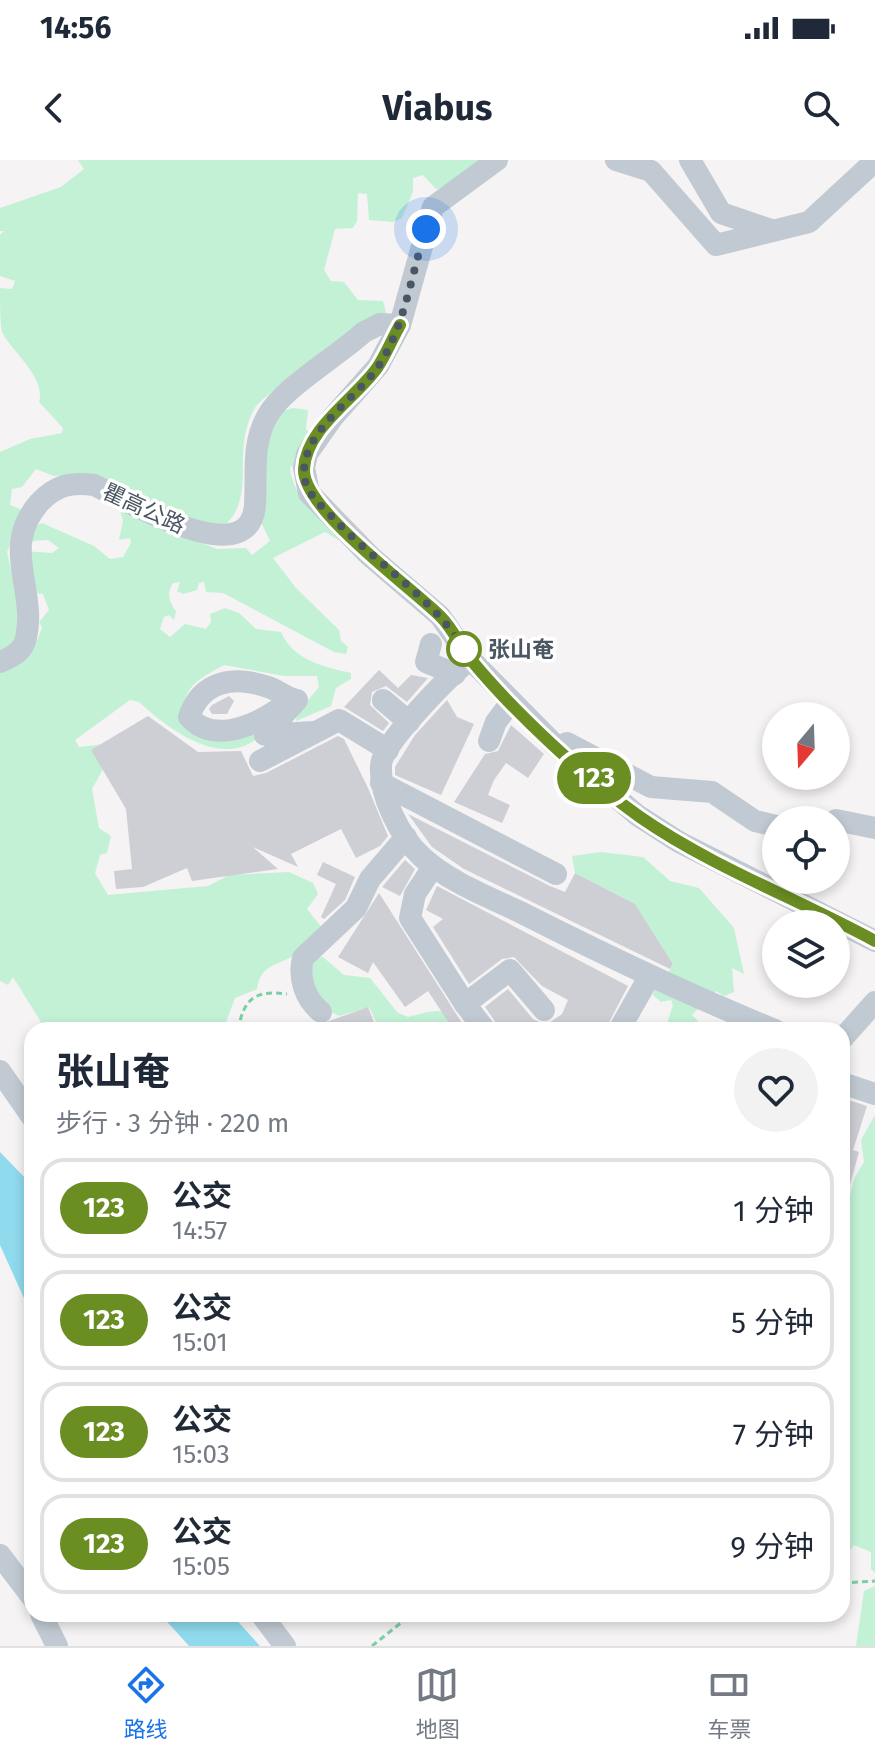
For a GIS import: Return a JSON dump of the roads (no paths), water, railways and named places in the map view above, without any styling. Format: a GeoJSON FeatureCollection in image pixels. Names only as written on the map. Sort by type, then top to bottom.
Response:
{"type":"FeatureCollection","features":[{"type":"Feature","properties":{"kind":"street"},"geometry":{"type":"LineString","coordinates":[[462,666],[446,622],[359,545],[309,493],[305,478],[307,454],[318,435],[378,366],[400,325],[433,207],[497,160]]}},
{"type":"Feature","properties":{"kind":"street"},"geometry":{"type":"LineString","coordinates":[[616,160],[651,171],[716,245],[809,222],[875,161]]}},
{"type":"Feature","properties":{"kind":"street"},"geometry":{"type":"LineString","coordinates":[[690,160],[721,213],[769,231],[809,222]]}},
{"type":"Feature","properties":{"kind":"street","name":"瞿高公路"},"geometry":{"type":"LineString","coordinates":[[0,662],[22,649],[26,638],[27,615],[17,554],[30,512],[51,491],[64,484],[94,485],[189,530],[225,537],[243,529],[252,521],[255,505],[256,446],[266,418],[278,399],[364,332],[380,324],[400,325]]}},
{"type":"Feature","properties":{"kind":"street"},"geometry":{"type":"LineString","coordinates":[[431,644],[426,662],[462,666],[511,702],[637,815],[679,842],[875,941]]}},
{"type":"Feature","properties":{"kind":"street"},"geometry":{"type":"LineString","coordinates":[[462,666],[409,722],[381,761],[381,783],[406,837],[433,867],[649,977],[756,1022]]}},
{"type":"Feature","properties":{"kind":"street"},"geometry":{"type":"LineString","coordinates":[[291,699],[297,700],[265,735],[314,732]]}},
{"type":"Feature","properties":{"kind":"street"},"geometry":{"type":"LineString","coordinates":[[383,700],[409,722]]}},
{"type":"Feature","properties":{"kind":"street"},"geometry":{"type":"LineString","coordinates":[[489,741],[496,722],[511,702]]}},
{"type":"Feature","properties":{"kind":"street"},"geometry":{"type":"LineString","coordinates":[[260,761],[339,720],[388,750]]}},
{"type":"Feature","properties":{"kind":"street"},"geometry":{"type":"LineString","coordinates":[[538,727],[651,787],[712,792],[762,823]]}},
{"type":"Feature","properties":{"kind":"street"},"geometry":{"type":"LineString","coordinates":[[381,783],[556,874]]}},
{"type":"Feature","properties":{"kind":"street"},"geometry":{"type":"LineString","coordinates":[[850,823],[875,828]]}},
{"type":"Feature","properties":{"kind":"street"},"geometry":{"type":"LineString","coordinates":[[314,1004],[302,982],[303,958],[356,908],[370,879],[406,837]]}},
{"type":"Feature","properties":{"kind":"street"},"geometry":{"type":"LineString","coordinates":[[433,867],[415,894],[410,918],[479,1022]]}},
{"type":"Feature","properties":{"kind":"street"},"geometry":{"type":"LineString","coordinates":[[465,1004],[510,970],[544,1010]]}},
{"type":"Feature","properties":{"kind":"street"},"geometry":{"type":"LineString","coordinates":[[624,1022],[649,977]]}},
{"type":"Feature","properties":{"kind":"street"},"geometry":{"type":"LineString","coordinates":[[850,1030],[875,1002]]}},
{"type":"Feature","properties":{"kind":"street"},"geometry":{"type":"LineString","coordinates":[[0,1071],[24,1106]]}},
{"type":"Feature","properties":{"kind":"street"},"geometry":{"type":"LineString","coordinates":[[850,1086],[875,1094]]}},
{"type":"Feature","properties":{"kind":"street"},"geometry":{"type":"LineString","coordinates":[[0,1555],[24,1586]]}},
{"type":"Feature","properties":{"kind":"street"},"geometry":{"type":"LineString","coordinates":[[45,1622],[57,1646]]}},
{"type":"Feature","properties":{"kind":"street"},"geometry":{"type":"LineString","coordinates":[[267,1622],[285,1646]]}},
{"type":"Feature","properties":{"kind":"water"},"geometry":{"type":"Polygon","coordinates":[[[0,1152],[24,1177],[24,1298],[0,1245],[0,1152]]]}},
{"type":"Feature","properties":{"kind":"water"},"geometry":{"type":"Polygon","coordinates":[[[167,1622],[238,1622],[260,1646],[189,1646],[167,1622]]]}},
{"type":"Feature","properties":{"kind":"place","name":"张山奄"},"geometry":{"type":"Point","coordinates":[464,649]}}]}
